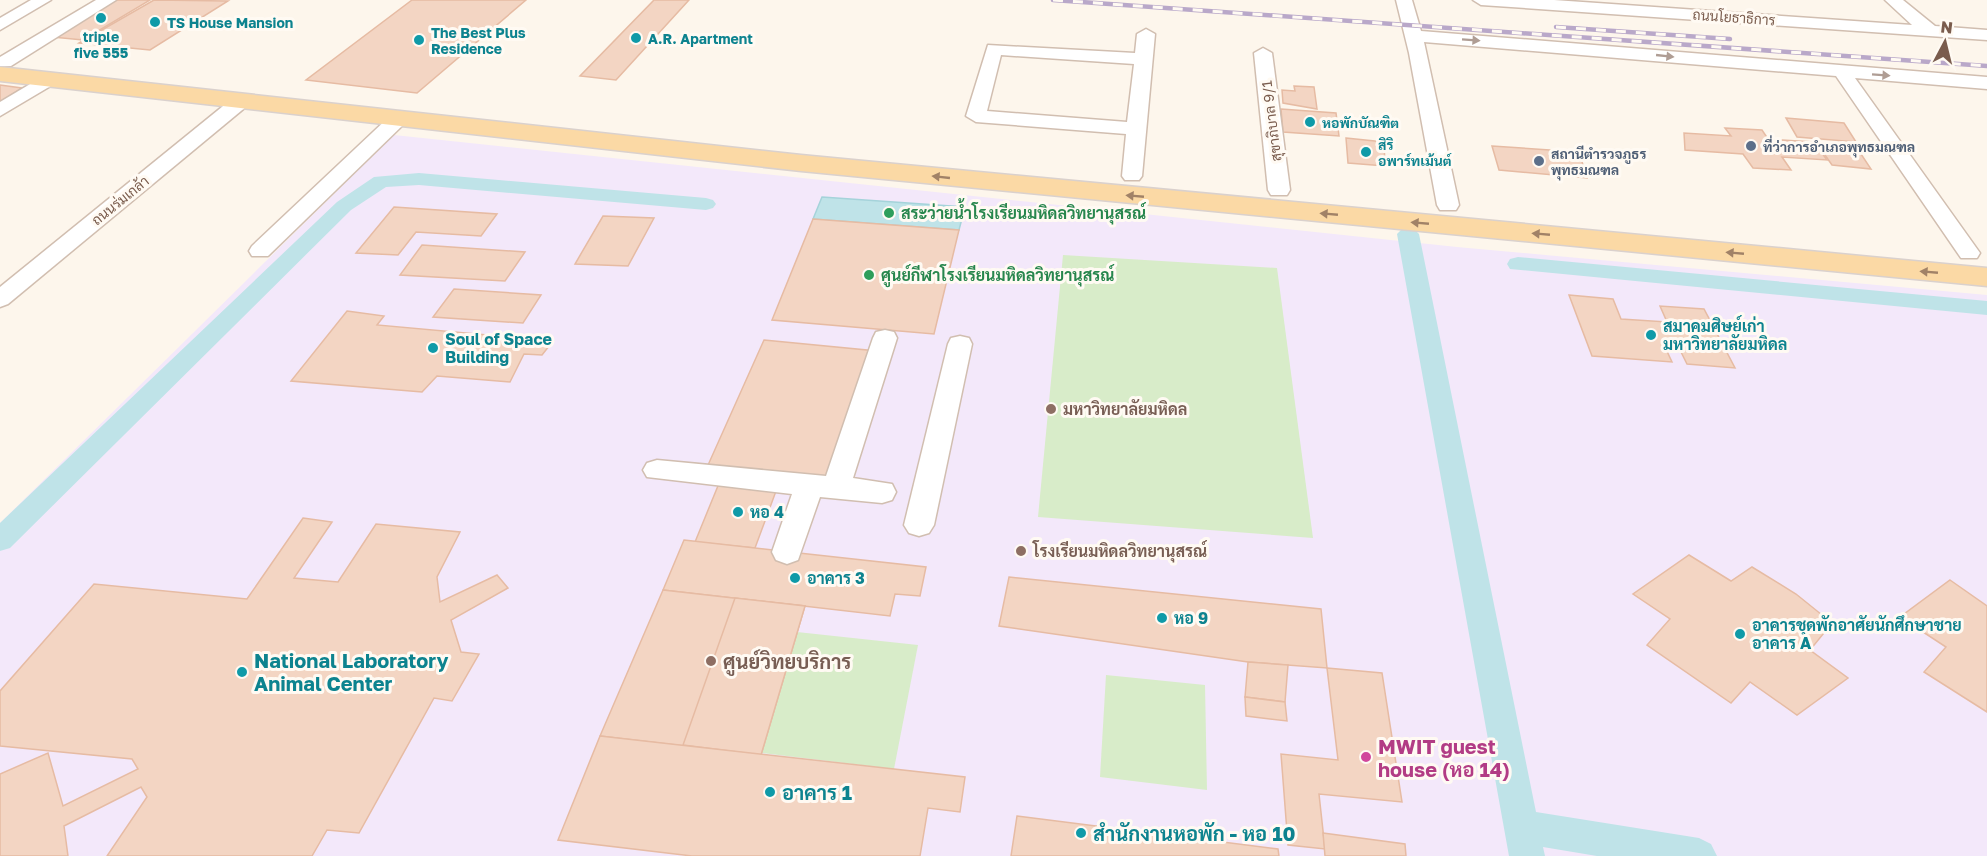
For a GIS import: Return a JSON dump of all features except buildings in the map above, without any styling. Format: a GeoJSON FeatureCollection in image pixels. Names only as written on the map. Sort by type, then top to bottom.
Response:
{"type":"FeatureCollection","features":[{"type":"Feature","properties":{"kind":"main road"},"geometry":{"type":"LineString","coordinates":[[2,66],[240,102],[1008,184],[1450,216],[1978,254],[1987,277],[1450,216],[1279,190],[56,74]]}},
{"type":"Feature","properties":{"kind":"street"},"geometry":{"type":"LineString","coordinates":[[0,25],[43,0]]}},
{"type":"Feature","properties":{"kind":"street"},"geometry":{"type":"LineString","coordinates":[[2,66],[108,0]]}},
{"type":"Feature","properties":{"kind":"street"},"geometry":{"type":"LineString","coordinates":[[1404,0],[1450,216]]}},
{"type":"Feature","properties":{"kind":"street","name":"ถนนโยธาธิการ"},"geometry":{"type":"LineString","coordinates":[[1481,0],[1639,6],[1742,18],[1987,35]]}},
{"type":"Feature","properties":{"kind":"street"},"geometry":{"type":"LineString","coordinates":[[1730,0],[1742,18]]}},
{"type":"Feature","properties":{"kind":"street"},"geometry":{"type":"LineString","coordinates":[[1893,0],[1930,31]]}},
{"type":"Feature","properties":{"kind":"street"},"geometry":{"type":"LineString","coordinates":[[1797,8],[1807,22]]}},
{"type":"Feature","properties":{"kind":"street"},"geometry":{"type":"LineString","coordinates":[[1131,176],[1146,34]]}},
{"type":"Feature","properties":{"kind":"street"},"geometry":{"type":"LineString","coordinates":[[1413,36],[1987,83]]}},
{"type":"Feature","properties":{"kind":"street"},"geometry":{"type":"LineString","coordinates":[[1136,129],[976,116],[994,49],[1143,59]]}},
{"type":"Feature","properties":{"kind":"street","name":"สุขาภิบาล 9/1"},"geometry":{"type":"LineString","coordinates":[[1263,53],[1279,190]]}},
{"type":"Feature","properties":{"kind":"street"},"geometry":{"type":"LineString","coordinates":[[1842,72],[1978,254]]}},
{"type":"Feature","properties":{"kind":"street"},"geometry":{"type":"LineString","coordinates":[[0,110],[56,74]]}},
{"type":"Feature","properties":{"kind":"street","name":"ถนนร่มเกล้า"},"geometry":{"type":"LineString","coordinates":[[0,299],[240,102]]}},
{"type":"Feature","properties":{"kind":"street"},"geometry":{"type":"LineString","coordinates":[[260,251],[397,120]]}},
{"type":"Feature","properties":{"kind":"street"},"geometry":{"type":"LineString","coordinates":[[787,552],[822,486],[885,338]]}},
{"type":"Feature","properties":{"kind":"street"},"geometry":{"type":"LineString","coordinates":[[919,525],[960,344]]}},
{"type":"Feature","properties":{"kind":"street"},"geometry":{"type":"LineString","coordinates":[[657,470],[882,492]]}},
{"type":"Feature","properties":{"kind":"shaded area","name":"มหาวิทยาลัยมหิดล"},"geometry":{"type":"Polygon","coordinates":[[[394,135],[1457,247],[1987,295],[1987,856],[0,856],[0,523],[394,135]]]}},
{"type":"Feature","properties":{"kind":"green space"},"geometry":{"type":"Polygon","coordinates":[[[1063,255],[1277,268],[1313,538],[1038,517],[1063,255]]]}},
{"type":"Feature","properties":{"kind":"green space"},"geometry":{"type":"Polygon","coordinates":[[[797,632],[918,645],[894,769],[762,753],[797,632]]]}},
{"type":"Feature","properties":{"kind":"green space"},"geometry":{"type":"Polygon","coordinates":[[[1106,675],[1205,685],[1207,790],[1100,777],[1106,675]]]}},
{"type":"Feature","properties":{"kind":"water","name":"สระว่ายน้ำโรงเรียนมหิดลวิทยานุสรณ์"},"geometry":{"type":"Polygon","coordinates":[[[822,197],[965,207],[959,230],[813,219],[822,197]]]}},
{"type":"Feature","properties":{"kind":"waterway"},"geometry":{"type":"LineString","coordinates":[[0,540],[344,206],[381,181],[419,179],[706,204]]}},
{"type":"Feature","properties":{"kind":"waterway"},"geometry":{"type":"LineString","coordinates":[[1408,234],[1521,826]]}},
{"type":"Feature","properties":{"kind":"waterway"},"geometry":{"type":"LineString","coordinates":[[1518,264],[1987,308]]}},
{"type":"Feature","properties":{"kind":"waterway"},"geometry":{"type":"LineString","coordinates":[[1521,826],[1699,856]]}},
{"type":"Feature","properties":{"kind":"waterway"},"geometry":{"type":"LineString","coordinates":[[1521,826],[1527,856]]}},
{"type":"Feature","properties":{"kind":"railway"},"geometry":{"type":"LineString","coordinates":[[1053,0],[1987,66]]}},
{"type":"Feature","properties":{"kind":"railway"},"geometry":{"type":"LineString","coordinates":[[1556,27],[1730,39]]}},
{"type":"Feature","properties":{"kind":"place","name":"triple five 555"},"geometry":{"type":"Point","coordinates":[101,18]}},
{"type":"Feature","properties":{"kind":"place","name":"TS House Mansion"},"geometry":{"type":"Point","coordinates":[155,22]}},
{"type":"Feature","properties":{"kind":"place","name":"A.R. Apartment"},"geometry":{"type":"Point","coordinates":[636,38]}},
{"type":"Feature","properties":{"kind":"place","name":"The Best Plus Residence"},"geometry":{"type":"Point","coordinates":[419,40]}},
{"type":"Feature","properties":{"kind":"place","name":"หอพักบัณฑิต"},"geometry":{"type":"Point","coordinates":[1310,122]}},
{"type":"Feature","properties":{"kind":"place","name":"ที่ว่าการอำเภอพุทธมณฑล"},"geometry":{"type":"Point","coordinates":[1751,146]}},
{"type":"Feature","properties":{"kind":"place","name":"สิริ อพาร์ทเม้นต์"},"geometry":{"type":"Point","coordinates":[1366,152]}},
{"type":"Feature","properties":{"kind":"place","name":"สถานีตำรวจภูธร พุทธมณฑล"},"geometry":{"type":"Point","coordinates":[1539,161]}},
{"type":"Feature","properties":{"kind":"place","name":"สระว่ายน้ำโรงเรียนมหิดลวิทยานุสรณ์"},"geometry":{"type":"Point","coordinates":[889,213]}},
{"type":"Feature","properties":{"kind":"place","name":"ศูนย์กีฬาโรงเรียนมหิดลวิทยานุสรณ์"},"geometry":{"type":"Point","coordinates":[869,275]}},
{"type":"Feature","properties":{"kind":"place","name":"สมาคมศิษย์เก่า มหาวิทยาลัยมหิดล"},"geometry":{"type":"Point","coordinates":[1651,335]}},
{"type":"Feature","properties":{"kind":"place","name":"Soul of Space Building"},"geometry":{"type":"Point","coordinates":[433,348]}},
{"type":"Feature","properties":{"kind":"place","name":"มหาวิทยาลัยมหิดล"},"geometry":{"type":"Point","coordinates":[1051,409]}},
{"type":"Feature","properties":{"kind":"place","name":"หอ 4"},"geometry":{"type":"Point","coordinates":[738,512]}},
{"type":"Feature","properties":{"kind":"place","name":"โรงเรียนมหิดลวิทยานุสรณ์"},"geometry":{"type":"Point","coordinates":[1021,551]}},
{"type":"Feature","properties":{"kind":"place","name":"อาคาร 3"},"geometry":{"type":"Point","coordinates":[795,578]}},
{"type":"Feature","properties":{"kind":"place","name":"หอ 9"},"geometry":{"type":"Point","coordinates":[1162,618]}},
{"type":"Feature","properties":{"kind":"place","name":"อาคารชุดพักอาศัยนักศึกษาชาย อาคาร A"},"geometry":{"type":"Point","coordinates":[1740,634]}},
{"type":"Feature","properties":{"kind":"place","name":"ศูนย์วิทยบริการ"},"geometry":{"type":"Point","coordinates":[711,661]}},
{"type":"Feature","properties":{"kind":"place","name":"National Laboratory Animal Center"},"geometry":{"type":"Point","coordinates":[242,672]}},
{"type":"Feature","properties":{"kind":"place","name":"MWIT guest house (หอ 14)"},"geometry":{"type":"Point","coordinates":[1366,757]}},
{"type":"Feature","properties":{"kind":"place","name":"อาคาร 1"},"geometry":{"type":"Point","coordinates":[770,792]}},
{"type":"Feature","properties":{"kind":"place","name":"สำนักงานหอพัก - หอ 10"},"geometry":{"type":"Point","coordinates":[1081,833]}}]}
